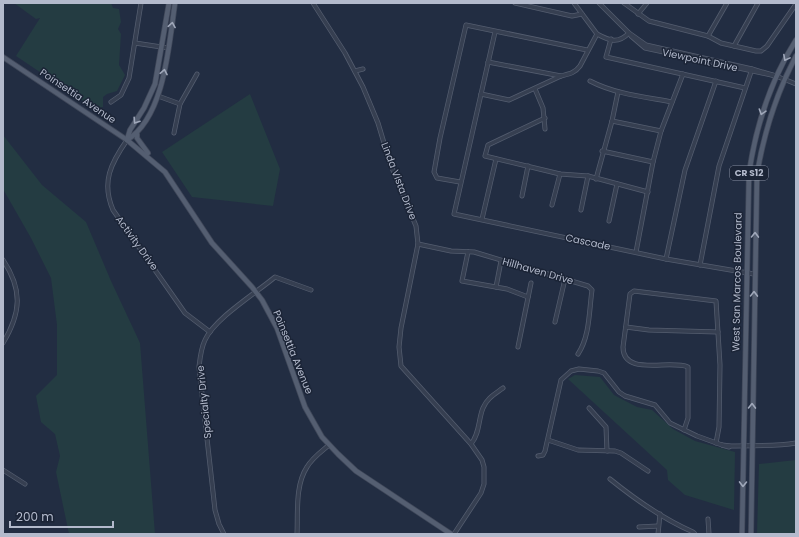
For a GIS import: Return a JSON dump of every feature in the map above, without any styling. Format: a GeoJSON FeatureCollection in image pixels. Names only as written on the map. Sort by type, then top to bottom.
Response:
{"type":"FeatureCollection","features":[{"type":"Feature","properties":{"kind":"main road"},"geometry":{"type":"LineString","coordinates":[[127,140],[130,130],[154,88],[169,3]]}},
{"type":"Feature","properties":{"kind":"main road"},"geometry":{"type":"LineString","coordinates":[[127,140],[136,134],[158,96],[168,48],[175,3]]}},
{"type":"Feature","properties":{"kind":"main road","name":"West San Marcos Boulevard"},"geometry":{"type":"LineString","coordinates":[[742,534],[749,174],[758,125],[776,76],[796,40]]}},
{"type":"Feature","properties":{"kind":"main road","name":"West San Marcos Boulevard"},"geometry":{"type":"LineString","coordinates":[[750,534],[756,191],[760,155],[770,115],[784,78],[796,56]]}},
{"type":"Feature","properties":{"kind":"main road","name":"Poinsettia Avenue"},"geometry":{"type":"LineString","coordinates":[[3,57],[127,140],[150,157],[165,172],[178,188],[212,243],[256,293],[277,328],[310,418],[329,445],[356,470],[452,534]]}},
{"type":"Feature","properties":{"kind":"main road"},"geometry":{"type":"LineString","coordinates":[[136,134],[137,138],[150,157]]}},
{"type":"Feature","properties":{"kind":"street"},"geometry":{"type":"LineString","coordinates":[[111,102],[121,95],[126,87],[141,3]]}},
{"type":"Feature","properties":{"kind":"street","name":"Linda Vista Drive"},"geometry":{"type":"LineString","coordinates":[[313,3],[355,72],[378,123],[390,163],[413,218],[418,244],[401,328],[400,361],[403,369],[471,444],[482,460],[485,475],[481,493],[452,534]]}},
{"type":"Feature","properties":{"kind":"street"},"geometry":{"type":"LineString","coordinates":[[515,3],[572,16],[582,14]]}},
{"type":"Feature","properties":{"kind":"street"},"geometry":{"type":"LineString","coordinates":[[574,3],[597,34],[611,39],[622,40],[629,34]]}},
{"type":"Feature","properties":{"kind":"street","name":"Viewpoint Drive"},"geometry":{"type":"LineString","coordinates":[[599,3],[633,40],[645,48],[751,70],[784,78],[796,84]]}},
{"type":"Feature","properties":{"kind":"street"},"geometry":{"type":"LineString","coordinates":[[624,3],[649,21],[708,36],[721,43],[761,51],[768,46],[796,4]]}},
{"type":"Feature","properties":{"kind":"street"},"geometry":{"type":"LineString","coordinates":[[638,14],[647,3]]}},
{"type":"Feature","properties":{"kind":"street"},"geometry":{"type":"LineString","coordinates":[[708,36],[727,3]]}},
{"type":"Feature","properties":{"kind":"street"},"geometry":{"type":"LineString","coordinates":[[734,46],[758,3]]}},
{"type":"Feature","properties":{"kind":"street"},"geometry":{"type":"LineString","coordinates":[[495,32],[460,182],[437,178],[434,172],[440,138],[466,25],[587,50]]}},
{"type":"Feature","properties":{"kind":"street"},"geometry":{"type":"LineString","coordinates":[[481,94],[508,100],[561,76],[576,71],[597,34]]}},
{"type":"Feature","properties":{"kind":"street"},"geometry":{"type":"LineString","coordinates":[[611,39],[606,57],[745,88]]}},
{"type":"Feature","properties":{"kind":"street"},"geometry":{"type":"LineString","coordinates":[[135,43],[168,48]]}},
{"type":"Feature","properties":{"kind":"street"},"geometry":{"type":"LineString","coordinates":[[488,62],[561,76]]}},
{"type":"Feature","properties":{"kind":"street"},"geometry":{"type":"LineString","coordinates":[[355,72],[363,69]]}},
{"type":"Feature","properties":{"kind":"street"},"geometry":{"type":"LineString","coordinates":[[700,265],[720,166],[751,70]]}},
{"type":"Feature","properties":{"kind":"street"},"geometry":{"type":"LineString","coordinates":[[174,133],[180,104],[197,74]]}},
{"type":"Feature","properties":{"kind":"street"},"geometry":{"type":"LineString","coordinates":[[636,252],[653,162],[662,131],[683,74]]}},
{"type":"Feature","properties":{"kind":"street"},"geometry":{"type":"LineString","coordinates":[[590,81],[601,87],[618,92],[672,102]]}},
{"type":"Feature","properties":{"kind":"street"},"geometry":{"type":"LineString","coordinates":[[666,259],[685,170],[716,81]]}},
{"type":"Feature","properties":{"kind":"street"},"geometry":{"type":"LineString","coordinates":[[535,89],[543,108],[545,129]]}},
{"type":"Feature","properties":{"kind":"street"},"geometry":{"type":"LineString","coordinates":[[596,179],[602,150],[612,121],[618,92]]}},
{"type":"Feature","properties":{"kind":"street"},"geometry":{"type":"LineString","coordinates":[[158,96],[180,104]]}},
{"type":"Feature","properties":{"kind":"street"},"geometry":{"type":"LineString","coordinates":[[545,118],[488,145],[485,156],[560,174],[588,176],[648,192]]}},
{"type":"Feature","properties":{"kind":"street"},"geometry":{"type":"LineString","coordinates":[[612,121],[662,131]]}},
{"type":"Feature","properties":{"kind":"street","name":"Activity Drive"},"geometry":{"type":"LineString","coordinates":[[127,140],[114,160],[110,170],[108,194],[113,210],[185,313],[210,332]]}},
{"type":"Feature","properties":{"kind":"street"},"geometry":{"type":"LineString","coordinates":[[602,150],[653,162]]}},
{"type":"Feature","properties":{"kind":"street"},"geometry":{"type":"LineString","coordinates":[[482,219],[496,159]]}},
{"type":"Feature","properties":{"kind":"street"},"geometry":{"type":"LineString","coordinates":[[522,196],[528,166]]}},
{"type":"Feature","properties":{"kind":"street"},"geometry":{"type":"LineString","coordinates":[[552,205],[560,174]]}},
{"type":"Feature","properties":{"kind":"street"},"geometry":{"type":"LineString","coordinates":[[581,210],[588,176]]}},
{"type":"Feature","properties":{"kind":"street","name":"Cascade"},"geometry":{"type":"LineString","coordinates":[[460,182],[454,214],[666,259],[746,274],[754,274]]}},
{"type":"Feature","properties":{"kind":"street"},"geometry":{"type":"LineString","coordinates":[[609,221],[617,184]]}},
{"type":"Feature","properties":{"kind":"street","name":"Hillhaven Drive"},"geometry":{"type":"LineString","coordinates":[[418,244],[451,252],[468,252],[588,286],[592,290],[587,328],[583,347],[578,354]]}},
{"type":"Feature","properties":{"kind":"street"},"geometry":{"type":"LineString","coordinates":[[468,252],[462,281],[496,287],[528,297]]}},
{"type":"Feature","properties":{"kind":"street"},"geometry":{"type":"LineString","coordinates":[[3,260],[13,277],[18,299],[15,322],[3,343]]}},
{"type":"Feature","properties":{"kind":"street"},"geometry":{"type":"LineString","coordinates":[[496,287],[501,261]]}},
{"type":"Feature","properties":{"kind":"street","name":"Specialty Drive"},"geometry":{"type":"LineString","coordinates":[[224,534],[218,524],[215,510],[199,367],[202,349],[210,332],[220,321],[275,277],[311,290]]}},
{"type":"Feature","properties":{"kind":"street"},"geometry":{"type":"LineString","coordinates":[[555,322],[565,279]]}},
{"type":"Feature","properties":{"kind":"street"},"geometry":{"type":"LineString","coordinates":[[518,347],[531,283]]}},
{"type":"Feature","properties":{"kind":"street"},"geometry":{"type":"LineString","coordinates":[[684,430],[688,418],[688,367],[635,364],[627,360],[623,352],[631,292],[714,300],[717,304],[719,427],[716,443]]}},
{"type":"Feature","properties":{"kind":"street"},"geometry":{"type":"LineString","coordinates":[[626,327],[649,330],[718,332]]}},
{"type":"Feature","properties":{"kind":"street"},"geometry":{"type":"LineString","coordinates":[[538,456],[543,455],[548,440],[561,380],[571,371],[579,369],[598,371],[604,374],[619,392],[633,400],[655,405],[670,423],[716,443],[731,446],[771,446],[796,443]]}},
{"type":"Feature","properties":{"kind":"street"},"geometry":{"type":"LineString","coordinates":[[471,444],[477,434],[483,408],[486,402],[502,388]]}},
{"type":"Feature","properties":{"kind":"street"},"geometry":{"type":"LineString","coordinates":[[589,408],[606,427],[607,451]]}},
{"type":"Feature","properties":{"kind":"street"},"geometry":{"type":"LineString","coordinates":[[548,440],[578,450],[621,453],[648,471]]}},
{"type":"Feature","properties":{"kind":"street"},"geometry":{"type":"LineString","coordinates":[[297,534],[300,484],[302,475],[313,459],[329,445]]}},
{"type":"Feature","properties":{"kind":"street"},"geometry":{"type":"LineString","coordinates":[[3,470],[25,484]]}},
{"type":"Feature","properties":{"kind":"street"},"geometry":{"type":"LineString","coordinates":[[610,479],[639,502],[682,528],[694,532],[695,534]]}},
{"type":"Feature","properties":{"kind":"street"},"geometry":{"type":"LineString","coordinates":[[658,534],[660,514]]}},
{"type":"Feature","properties":{"kind":"street"},"geometry":{"type":"LineString","coordinates":[[708,519],[709,534]]}},
{"type":"Feature","properties":{"kind":"street"},"geometry":{"type":"LineString","coordinates":[[639,526],[658,526]]}},
{"type":"Feature","properties":{"kind":"green space"},"geometry":{"type":"Polygon","coordinates":[[[14,3],[111,3],[113,8],[119,9],[121,22],[118,29],[121,34],[119,65],[125,75],[117,91],[103,97],[103,107],[98,108],[89,105],[16,56],[40,18],[36,19],[14,3]]]}},
{"type":"Feature","properties":{"kind":"green space"},"geometry":{"type":"Polygon","coordinates":[[[250,94],[280,169],[273,206],[192,197],[162,152],[250,94]]]}},
{"type":"Feature","properties":{"kind":"green space"},"geometry":{"type":"Polygon","coordinates":[[[3,135],[42,185],[86,222],[111,281],[140,343],[155,534],[69,534],[56,472],[60,456],[55,434],[41,422],[36,396],[57,375],[57,325],[51,278],[31,238],[3,189],[3,135]]]}},
{"type":"Feature","properties":{"kind":"green space"},"geometry":{"type":"Polygon","coordinates":[[[575,375],[600,377],[614,395],[637,407],[652,410],[673,429],[695,441],[735,452],[734,510],[685,495],[668,480],[667,470],[568,379],[575,375]]]}},
{"type":"Feature","properties":{"kind":"green space"},"geometry":{"type":"Polygon","coordinates":[[[796,460],[796,534],[757,534],[759,464],[796,460]]]}}]}
